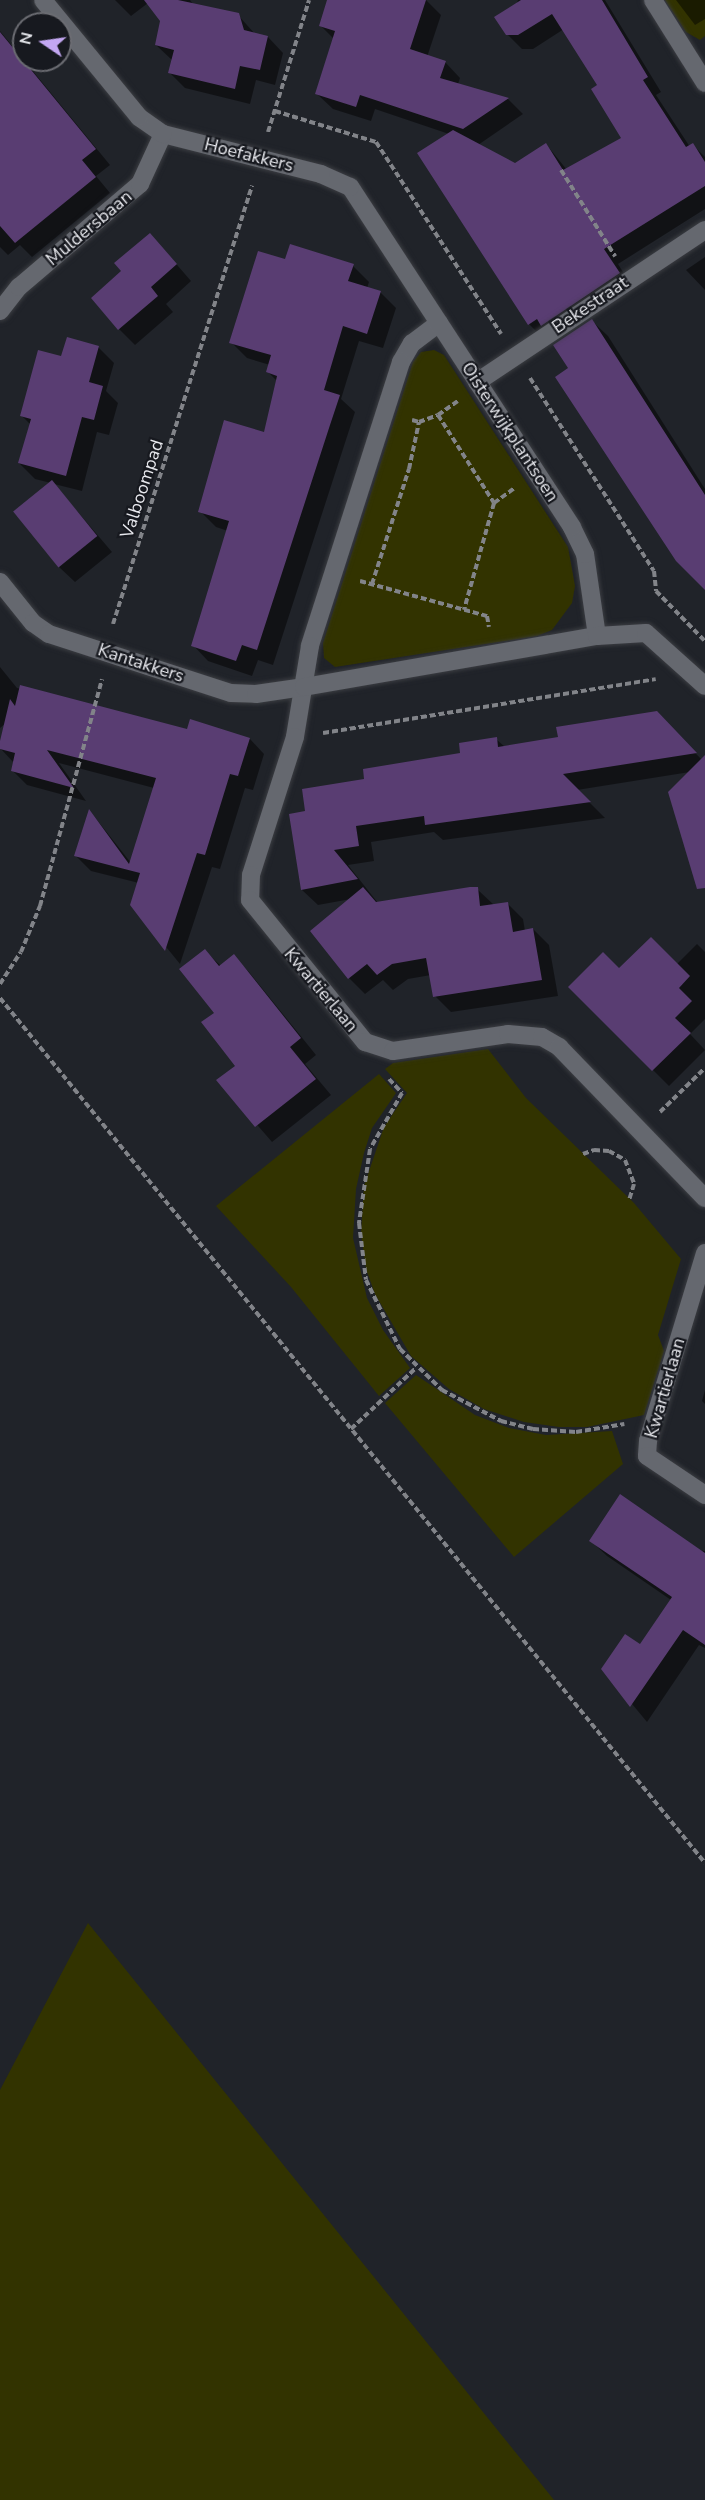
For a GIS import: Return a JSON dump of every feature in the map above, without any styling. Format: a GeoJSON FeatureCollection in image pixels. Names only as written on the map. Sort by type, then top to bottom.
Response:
{"type":"FeatureCollection","features":[{"type":"Feature","properties":{"kind":"street","name":"Hoefakkers"},"geometry":{"type":"LineString","coordinates":[[44,0],[139,117],[163,134],[336,178],[350,187],[439,323]]}},
{"type":"Feature","properties":{"kind":"street"},"geometry":{"type":"LineString","coordinates":[[652,0],[699,62],[705,83]]}},
{"type":"Feature","properties":{"kind":"street","name":"Muldersbaan"},"geometry":{"type":"LineString","coordinates":[[0,311],[19,287],[140,184],[163,134]]}},
{"type":"Feature","properties":{"kind":"street","name":"Bekestraat"},"geometry":{"type":"LineString","coordinates":[[477,382],[705,230]]}},
{"type":"Feature","properties":{"kind":"street"},"geometry":{"type":"LineString","coordinates":[[439,323],[412,344],[401,362],[310,646],[303,687],[494,657],[597,636],[646,633],[699,680]]}},
{"type":"Feature","properties":{"kind":"street","name":"Oisterwijkplantsoen"},"geometry":{"type":"LineString","coordinates":[[439,323],[572,527],[585,554],[597,636]]}},
{"type":"Feature","properties":{"kind":"street","name":"Kantakkers"},"geometry":{"type":"LineString","coordinates":[[0,582],[33,623],[50,633],[231,693],[256,694],[303,687]]}},
{"type":"Feature","properties":{"kind":"street","name":"Kwartierlaan"},"geometry":{"type":"LineString","coordinates":[[303,687],[295,737],[250,875],[250,900],[353,1031],[378,1048]]}},
{"type":"Feature","properties":{"kind":"street"},"geometry":{"type":"LineString","coordinates":[[378,1048],[393,1051],[508,1034],[542,1037],[559,1047],[705,1198]]}},
{"type":"Feature","properties":{"kind":"street","name":"Kwartierlaan"},"geometry":{"type":"LineString","coordinates":[[705,1253],[655,1417],[647,1456],[705,1495]]}},
{"type":"Feature","properties":{"kind":"path","name":"Valboompad"},"geometry":{"type":"LineString","coordinates":[[0,984],[21,952],[40,906],[107,652],[309,0]]}},
{"type":"Feature","properties":{"kind":"path"},"geometry":{"type":"LineString","coordinates":[[561,170],[630,278]]}},
{"type":"Feature","properties":{"kind":"path"},"geometry":{"type":"LineString","coordinates":[[386,412],[419,422],[438,415],[469,394],[477,382]]}},
{"type":"Feature","properties":{"kind":"path"},"geometry":{"type":"LineString","coordinates":[[438,415],[494,504],[464,610]]}},
{"type":"Feature","properties":{"kind":"path"},"geometry":{"type":"LineString","coordinates":[[372,584],[409,468],[419,422]]}},
{"type":"Feature","properties":{"kind":"path"},"geometry":{"type":"LineString","coordinates":[[333,573],[487,616],[494,657]]}},
{"type":"Feature","properties":{"kind":"path"},"geometry":{"type":"LineString","coordinates":[[295,737],[699,680]]}},
{"type":"Feature","properties":{"kind":"path"},"geometry":{"type":"LineString","coordinates":[[0,998],[705,1863]]}},
{"type":"Feature","properties":{"kind":"path"},"geometry":{"type":"LineString","coordinates":[[378,1048],[382,1072],[402,1093],[370,1149],[359,1223],[361,1259],[384,1322],[416,1368],[480,1413],[533,1429],[576,1432],[655,1417]]}},
{"type":"Feature","properties":{"kind":"path"},"geometry":{"type":"LineString","coordinates":[[645,1134],[651,1122],[705,1068]]}},
{"type":"Feature","properties":{"kind":"path"},"geometry":{"type":"LineString","coordinates":[[583,1154],[609,1151],[625,1160],[634,1184],[629,1200]]}},
{"type":"Feature","properties":{"kind":"path"},"geometry":{"type":"LineString","coordinates":[[351,1429],[416,1368]]}},
{"type":"Feature","properties":{"kind":"path"},"geometry":{"type":"LineString","coordinates":[[700,1856],[705,1852]]}},
{"type":"Feature","properties":{"kind":"shaded area"},"geometry":{"type":"Polygon","coordinates":[[[665,0],[705,0],[705,36],[700,40],[686,32],[665,0]]]}},
{"type":"Feature","properties":{"kind":"shaded area"},"geometry":{"type":"Polygon","coordinates":[[[434,350],[444,355],[568,547],[575,586],[572,603],[552,630],[537,636],[335,667],[324,658],[323,643],[413,362],[421,352],[434,350]]]}},
{"type":"Feature","properties":{"kind":"shaded area"},"geometry":{"type":"Polygon","coordinates":[[[488,1049],[526,1098],[634,1203],[681,1259],[658,1335],[664,1351],[644,1415],[587,1427],[559,1427],[524,1422],[484,1409],[449,1389],[411,1356],[375,1294],[366,1269],[361,1234],[364,1186],[384,1127],[407,1093],[385,1069],[393,1063],[488,1049]]]}},
{"type":"Feature","properties":{"kind":"shaded area"},"geometry":{"type":"Polygon","coordinates":[[[379,1074],[396,1093],[372,1128],[364,1153],[356,1189],[353,1238],[367,1298],[383,1330],[410,1368],[379,1396],[291,1287],[216,1206],[379,1074]]]}},
{"type":"Feature","properties":{"kind":"shaded area"},"geometry":{"type":"Polygon","coordinates":[[[416,1375],[475,1415],[509,1428],[546,1435],[612,1431],[623,1464],[514,1557],[385,1403],[416,1375]]]}},
{"type":"Feature","properties":{"kind":"shaded area"},"geometry":{"type":"Polygon","coordinates":[[[88,1923],[554,2500],[0,2500],[0,2090],[88,1923]]]}},
{"type":"Feature","properties":{"kind":"building"},"geometry":{"type":"Polygon","coordinates":[[[144,0],[178,0],[239,13],[244,30],[268,36],[260,70],[240,66],[235,89],[168,73],[174,50],[155,45],[160,21],[144,0]]]}},
{"type":"Feature","properties":{"kind":"building"},"geometry":{"type":"Polygon","coordinates":[[[327,0],[426,0],[410,49],[446,61],[440,78],[509,98],[463,129],[360,95],[356,107],[315,94],[335,31],[319,26],[327,0]]]}},
{"type":"Feature","properties":{"kind":"building"},"geometry":{"type":"Polygon","coordinates":[[[521,0],[602,0],[648,77],[643,80],[686,147],[693,143],[705,162],[705,186],[604,249],[620,273],[541,326],[537,319],[528,325],[417,153],[453,130],[515,163],[546,143],[563,170],[621,138],[591,89],[597,85],[552,14],[518,35],[506,35],[494,17],[521,0]]]}},
{"type":"Feature","properties":{"kind":"building"},"geometry":{"type":"Polygon","coordinates":[[[0,32],[12,47],[12,72],[33,72],[96,149],[82,160],[96,177],[15,243],[0,226],[0,32]]]}},
{"type":"Feature","properties":{"kind":"building"},"geometry":{"type":"Polygon","coordinates":[[[150,233],[177,264],[151,287],[158,296],[118,330],[91,298],[121,271],[114,263],[150,233]]]}},
{"type":"Feature","properties":{"kind":"building"},"geometry":{"type":"Polygon","coordinates":[[[290,244],[354,264],[348,281],[381,291],[367,334],[343,326],[324,390],[340,395],[257,650],[242,645],[236,661],[191,646],[229,521],[198,512],[224,420],[264,432],[277,376],[266,372],[271,355],[229,343],[258,251],[285,259],[290,244]]]}},
{"type":"Feature","properties":{"kind":"building"},"geometry":{"type":"Polygon","coordinates":[[[592,319],[705,495],[705,590],[676,561],[555,377],[568,368],[553,345],[592,319]]]}},
{"type":"Feature","properties":{"kind":"building"},"geometry":{"type":"Polygon","coordinates":[[[67,337],[99,346],[89,382],[103,386],[94,420],[82,417],[66,476],[18,463],[31,419],[20,416],[38,350],[61,356],[67,337]]]}},
{"type":"Feature","properties":{"kind":"building"},"geometry":{"type":"Polygon","coordinates":[[[52,480],[97,536],[58,567],[13,511],[52,480]]]}},
{"type":"Feature","properties":{"kind":"building"},"geometry":{"type":"Polygon","coordinates":[[[20,685],[187,729],[190,719],[250,738],[238,776],[230,774],[205,855],[197,853],[165,951],[130,905],[140,873],[74,856],[89,809],[129,864],[156,778],[47,750],[74,788],[11,771],[15,753],[0,749],[0,741],[10,699],[15,706],[20,685]]]}},
{"type":"Feature","properties":{"kind":"building"},"geometry":{"type":"Polygon","coordinates":[[[657,711],[697,753],[563,774],[591,802],[425,825],[424,816],[356,826],[359,846],[334,850],[358,879],[301,890],[289,814],[305,811],[302,789],[364,779],[363,769],[460,753],[459,743],[497,737],[498,747],[558,737],[556,727],[657,711]]]}},
{"type":"Feature","properties":{"kind":"building"},"geometry":{"type":"Polygon","coordinates":[[[705,755],[705,888],[697,889],[668,792],[705,755]]]}},
{"type":"Feature","properties":{"kind":"building"},"geometry":{"type":"Polygon","coordinates":[[[363,887],[376,902],[478,887],[480,906],[508,902],[513,932],[533,928],[542,980],[433,997],[426,958],[392,964],[377,975],[367,964],[348,979],[310,931],[363,887]]]}},
{"type":"Feature","properties":{"kind":"building"},"geometry":{"type":"Polygon","coordinates":[[[651,937],[690,976],[679,988],[692,1001],[675,1018],[691,1033],[652,1071],[568,987],[603,952],[619,968],[651,937]]]}},
{"type":"Feature","properties":{"kind":"building"},"geometry":{"type":"Polygon","coordinates":[[[205,949],[219,966],[234,954],[301,1038],[290,1047],[316,1079],[255,1127],[216,1080],[235,1066],[201,1022],[214,1013],[179,969],[205,949]]]}},
{"type":"Feature","properties":{"kind":"building"},"geometry":{"type":"Polygon","coordinates":[[[620,1494],[705,1553],[705,1645],[683,1630],[630,1707],[601,1669],[625,1634],[640,1644],[672,1597],[589,1541],[620,1494]]]}}]}
